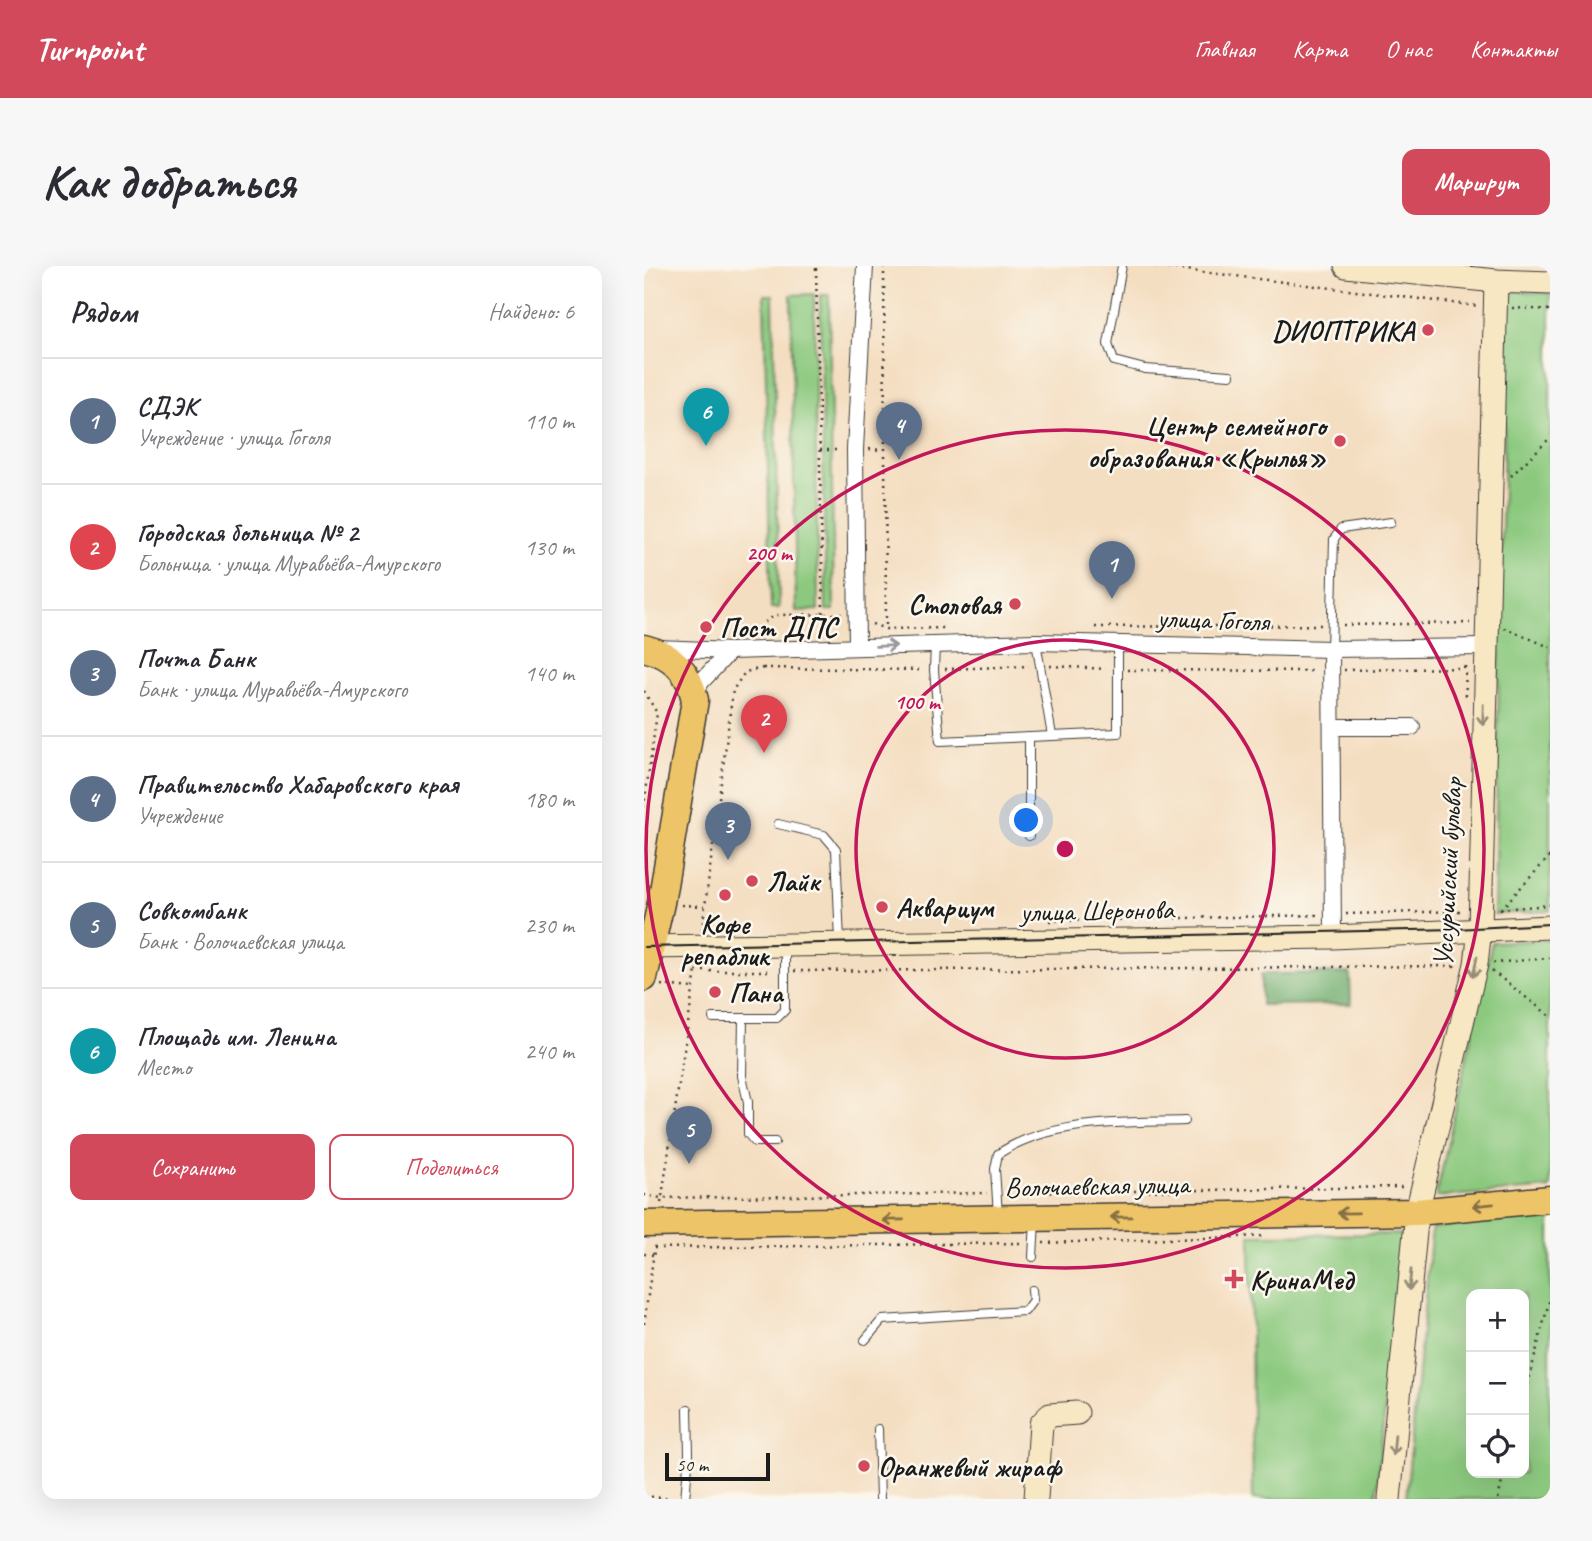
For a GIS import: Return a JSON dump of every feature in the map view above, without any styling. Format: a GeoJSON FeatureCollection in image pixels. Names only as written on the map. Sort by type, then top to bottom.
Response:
{"type":"FeatureCollection","features":[{"type":"Feature","properties":{"kind":"main road"},"geometry":{"type":"LineString","coordinates":[[645,648],[663,653],[676,663],[691,679],[695,700],[661,903],[647,947],[650,981]]}},
{"type":"Feature","properties":{"kind":"main road","name":"Волочаевская улица"},"geometry":{"type":"LineString","coordinates":[[654,1215],[997,1206],[1035,1218],[1420,1199],[1550,1199]]}},
{"type":"Feature","properties":{"kind":"street"},"geometry":{"type":"LineString","coordinates":[[857,646],[854,617],[855,449],[865,266]]}},
{"type":"Feature","properties":{"kind":"street"},"geometry":{"type":"LineString","coordinates":[[1346,266],[1407,269],[1496,281],[1550,283]]}},
{"type":"Feature","properties":{"kind":"street","name":"Уссурийский бульвар"},"geometry":{"type":"LineString","coordinates":[[1389,1499],[1420,1199],[1487,917],[1485,647],[1496,281]]}},
{"type":"Feature","properties":{"kind":"street","name":"улица Гоголя"},"geometry":{"type":"LineString","coordinates":[[645,648],[730,651],[1036,642],[1331,649],[1485,647]]}},
{"type":"Feature","properties":{"kind":"street"},"geometry":{"type":"LineString","coordinates":[[1331,649],[1333,926]]}},
{"type":"Feature","properties":{"kind":"street"},"geometry":{"type":"LineString","coordinates":[[695,700],[701,683],[730,651]]}},
{"type":"Feature","properties":{"kind":"street"},"geometry":{"type":"LineString","coordinates":[[1332,727],[1412,727]]}},
{"type":"Feature","properties":{"kind":"street","name":"улица Шеронова"},"geometry":{"type":"LineString","coordinates":[[647,947],[785,945],[1333,926],[1487,917],[1550,927]]}},
{"type":"Feature","properties":{"kind":"street"},"geometry":{"type":"LineString","coordinates":[[1036,1499],[1041,1424],[1050,1415],[1077,1413]]}},
{"type":"Feature","properties":{"kind":"lane"},"geometry":{"type":"LineString","coordinates":[[1122,266],[1108,344],[1114,361],[1144,369],[1230,375]]}},
{"type":"Feature","properties":{"kind":"lane"},"geometry":{"type":"LineString","coordinates":[[1331,649],[1334,539],[1341,529],[1391,522]]}},
{"type":"Feature","properties":{"kind":"lane"},"geometry":{"type":"LineString","coordinates":[[1036,642],[1052,736]]}},
{"type":"Feature","properties":{"kind":"lane"},"geometry":{"type":"LineString","coordinates":[[935,645],[934,670],[940,741],[1118,733],[1118,642]]}},
{"type":"Feature","properties":{"kind":"lane"},"geometry":{"type":"LineString","coordinates":[[1029,737],[1029,836]]}},
{"type":"Feature","properties":{"kind":"lane"},"geometry":{"type":"LineString","coordinates":[[778,824],[824,835],[836,849],[840,942]]}},
{"type":"Feature","properties":{"kind":"lane"},"geometry":{"type":"LineString","coordinates":[[713,1018],[777,1018],[785,1010],[785,945]]}},
{"type":"Feature","properties":{"kind":"lane"},"geometry":{"type":"LineString","coordinates":[[743,1018],[742,1076],[748,1102],[748,1134],[755,1142],[775,1142]]}},
{"type":"Feature","properties":{"kind":"lane"},"geometry":{"type":"LineString","coordinates":[[997,1206],[998,1154],[1012,1145],[1071,1127],[1185,1121]]}},
{"type":"Feature","properties":{"kind":"lane"},"geometry":{"type":"LineString","coordinates":[[1033,1257],[1035,1218]]}},
{"type":"Feature","properties":{"kind":"lane"},"geometry":{"type":"LineString","coordinates":[[865,1340],[882,1320],[1025,1311],[1033,1300],[1032,1290]]}},
{"type":"Feature","properties":{"kind":"lane"},"geometry":{"type":"LineString","coordinates":[[685,1499],[689,1454],[688,1409]]}},
{"type":"Feature","properties":{"kind":"lane"},"geometry":{"type":"LineString","coordinates":[[878,1429],[880,1499]]}},
{"type":"Feature","properties":{"kind":"path"},"geometry":{"type":"LineString","coordinates":[[884,266],[886,629]]}},
{"type":"Feature","properties":{"kind":"path"},"geometry":{"type":"LineString","coordinates":[[1154,266],[1496,308],[1550,310]]}},
{"type":"Feature","properties":{"kind":"path"},"geometry":{"type":"LineString","coordinates":[[816,268],[823,613]]}},
{"type":"Feature","properties":{"kind":"path"},"geometry":{"type":"LineString","coordinates":[[1508,478],[1550,438]]}},
{"type":"Feature","properties":{"kind":"path"},"geometry":{"type":"LineString","coordinates":[[644,1324],[653,1255],[654,1215],[700,947],[733,690],[745,672],[763,668],[762,624],[774,615],[823,613],[854,617],[886,629],[956,628]]}},
{"type":"Feature","properties":{"kind":"path"},"geometry":{"type":"LineString","coordinates":[[1095,627],[1486,623],[1516,631],[1550,647]]}},
{"type":"Feature","properties":{"kind":"path"},"geometry":{"type":"LineString","coordinates":[[644,691],[656,713],[644,806]]}},
{"type":"Feature","properties":{"kind":"path"},"geometry":{"type":"LineString","coordinates":[[1487,917],[1550,856]]}},
{"type":"Feature","properties":{"kind":"path"},"geometry":{"type":"LineString","coordinates":[[1045,922],[1333,926],[1487,917],[1550,905]]}},
{"type":"Feature","properties":{"kind":"path"},"geometry":{"type":"LineString","coordinates":[[1550,958],[1483,964],[1550,1016]]}},
{"type":"Feature","properties":{"kind":"path"},"geometry":{"type":"LineString","coordinates":[[696,971],[1476,964]]}},
{"type":"Feature","properties":{"kind":"path"},"geometry":{"type":"LineString","coordinates":[[650,981],[693,988]]}},
{"type":"Feature","properties":{"kind":"path"},"geometry":{"type":"LineString","coordinates":[[644,1195],[654,1215]]}},
{"type":"Feature","properties":{"kind":"path"},"geometry":{"type":"LineString","coordinates":[[654,1215],[1420,1199]]}},
{"type":"Feature","properties":{"kind":"path"},"geometry":{"type":"LineString","coordinates":[[644,1254],[653,1255]]}},
{"type":"Feature","properties":{"kind":"path"},"geometry":{"type":"LineString","coordinates":[[1529,1379],[1550,1298]]}},
{"type":"Feature","properties":{"kind":"path"},"geometry":{"type":"LineString","coordinates":[[1497,1499],[1503,1478]]}},
{"type":"Feature","properties":{"kind":"path"},"geometry":{"type":"LineString","coordinates":[[644,1496],[676,1499]]}},
{"type":"Feature","properties":{"kind":"green space"},"geometry":{"type":"Polygon","coordinates":[[[1507,291],[1550,293],[1550,911],[1494,914],[1507,291]]]}},
{"type":"Feature","properties":{"kind":"green space"},"geometry":{"type":"Polygon","coordinates":[[[814,294],[818,610],[796,611],[791,295],[814,294]]]}},
{"type":"Feature","properties":{"kind":"green space"},"geometry":{"type":"Polygon","coordinates":[[[764,295],[773,295],[779,608],[771,608],[764,295]]]}},
{"type":"Feature","properties":{"kind":"green space"},"geometry":{"type":"Polygon","coordinates":[[[820,295],[829,295],[834,610],[826,610],[820,295]]]}},
{"type":"Feature","properties":{"kind":"green space"},"geometry":{"type":"Polygon","coordinates":[[[1550,940],[1550,1188],[1436,1197],[1492,942],[1550,940]]]}},
{"type":"Feature","properties":{"kind":"green space"},"geometry":{"type":"Polygon","coordinates":[[[1350,973],[1351,1004],[1261,1005],[1261,974],[1350,973]]]}},
{"type":"Feature","properties":{"kind":"green space"},"geometry":{"type":"Polygon","coordinates":[[[1550,1213],[1550,1499],[1406,1499],[1432,1228],[1550,1213]]]}},
{"type":"Feature","properties":{"kind":"green space"},"geometry":{"type":"Polygon","coordinates":[[[1402,1234],[1376,1499],[1253,1499],[1250,1235],[1402,1234]]]}},
{"type":"Feature","properties":{"kind":"tram line"},"geometry":{"type":"LineString","coordinates":[[644,947],[1456,929],[1550,924]]}},
{"type":"Feature","properties":{"kind":"place","name":"DИОПТРИКА"},"geometry":{"type":"Point","coordinates":[1428,330]}},
{"type":"Feature","properties":{"kind":"place","name":"Центр семейного образования «Крылья»"},"geometry":{"type":"Point","coordinates":[1340,441]}},
{"type":"Feature","properties":{"kind":"place","name":"Площадь им. Ленина"},"geometry":{"type":"Point","coordinates":[706,446]}},
{"type":"Feature","properties":{"kind":"place","name":"Правительство Хабаровского края"},"geometry":{"type":"Point","coordinates":[899,460]}},
{"type":"Feature","properties":{"kind":"place","name":"СДЭК"},"geometry":{"type":"Point","coordinates":[1112,599]}},
{"type":"Feature","properties":{"kind":"place","name":"Столовая"},"geometry":{"type":"Point","coordinates":[1015,604]}},
{"type":"Feature","properties":{"kind":"place","name":"Пост ДПС"},"geometry":{"type":"Point","coordinates":[706,627]}},
{"type":"Feature","properties":{"kind":"place","name":"Городская больница № 2"},"geometry":{"type":"Point","coordinates":[764,753]}},
{"type":"Feature","properties":{"kind":"place","name":"Почта Банк"},"geometry":{"type":"Point","coordinates":[728,860]}},
{"type":"Feature","properties":{"kind":"place","name":"Лайк"},"geometry":{"type":"Point","coordinates":[752,881]}},
{"type":"Feature","properties":{"kind":"place","name":"Кофе репаблик"},"geometry":{"type":"Point","coordinates":[725,895]}},
{"type":"Feature","properties":{"kind":"place","name":"Аквариум"},"geometry":{"type":"Point","coordinates":[882,907]}},
{"type":"Feature","properties":{"kind":"place","name":"Пана"},"geometry":{"type":"Point","coordinates":[715,992]}},
{"type":"Feature","properties":{"kind":"place","name":"Совкомбанк"},"geometry":{"type":"Point","coordinates":[689,1164]}},
{"type":"Feature","properties":{"kind":"place","name":"КринаМед"},"geometry":{"type":"Point","coordinates":[1234,1279]}},
{"type":"Feature","properties":{"kind":"place","name":"Оранжевый жираф"},"geometry":{"type":"Point","coordinates":[864,1466]}}]}
